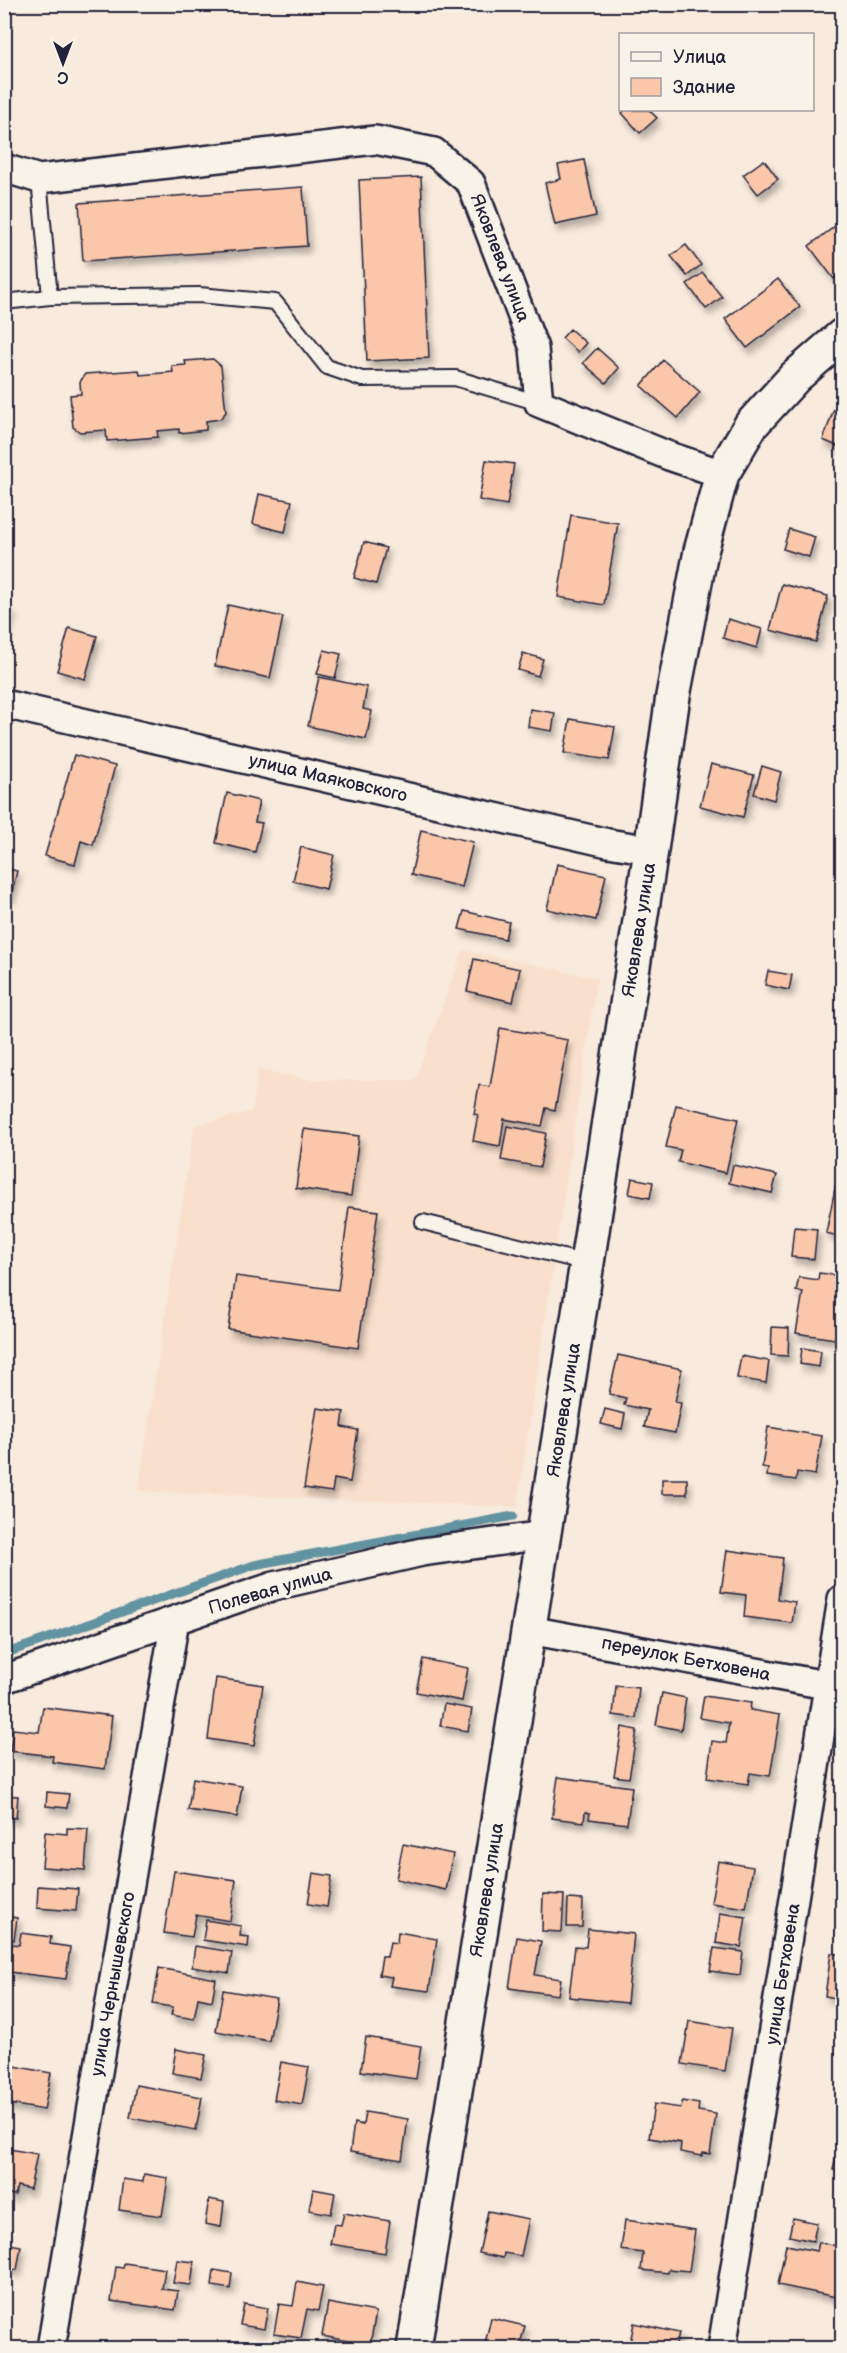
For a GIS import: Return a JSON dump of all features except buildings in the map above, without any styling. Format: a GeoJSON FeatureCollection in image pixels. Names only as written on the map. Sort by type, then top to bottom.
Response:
{"type":"FeatureCollection","features":[{"type":"Feature","properties":{"kind":"street","name":"Яковлева улица"},"geometry":{"type":"LineString","coordinates":[[5,168],[39,179],[375,140],[434,152],[471,183],[534,348],[539,403]]}},
{"type":"Feature","properties":{"kind":"street","name":"Яковлева улица"},"geometry":{"type":"LineString","coordinates":[[414,2349],[587,1263],[675,685],[701,551],[722,474],[751,424],[795,377],[843,336]]}},
{"type":"Feature","properties":{"kind":"street"},"geometry":{"type":"LineString","coordinates":[[539,403],[669,456],[722,474]]}},
{"type":"Feature","properties":{"kind":"street","name":"улица Маяковского"},"geometry":{"type":"LineString","coordinates":[[4,704],[608,843],[651,850]]}},
{"type":"Feature","properties":{"kind":"street","name":"Полевая улица"},"geometry":{"type":"LineString","coordinates":[[5,1679],[274,1586],[422,1552],[544,1535]]}},
{"type":"Feature","properties":{"kind":"street","name":"улица Бетховена"},"geometry":{"type":"LineString","coordinates":[[722,2349],[836,1687],[843,1599]]}},
{"type":"Feature","properties":{"kind":"street","name":"улица Чернышевского"},"geometry":{"type":"LineString","coordinates":[[51,2349],[175,1620]]}},
{"type":"Feature","properties":{"kind":"street","name":"переулок Бетховена"},"geometry":{"type":"LineString","coordinates":[[529,1630],[836,1687]]}},
{"type":"Feature","properties":{"kind":"lane"},"geometry":{"type":"LineString","coordinates":[[39,179],[50,297]]}},
{"type":"Feature","properties":{"kind":"lane"},"geometry":{"type":"LineString","coordinates":[[4,302],[50,297],[200,295],[275,302],[327,367],[362,379],[455,378],[539,403]]}},
{"type":"Feature","properties":{"kind":"lane"},"geometry":{"type":"LineString","coordinates":[[423,1222],[587,1263]]}},
{"type":"Feature","properties":{"kind":"shaded area"},"geometry":{"type":"Polygon","coordinates":[[[463,950],[597,978],[517,1507],[138,1491],[194,1126],[252,1111],[258,1070],[314,1080],[415,1080],[463,950]]]}},
{"type":"Feature","properties":{"kind":"waterway"},"geometry":{"type":"LineString","coordinates":[[4,1654],[254,1565],[513,1516]]}}]}
